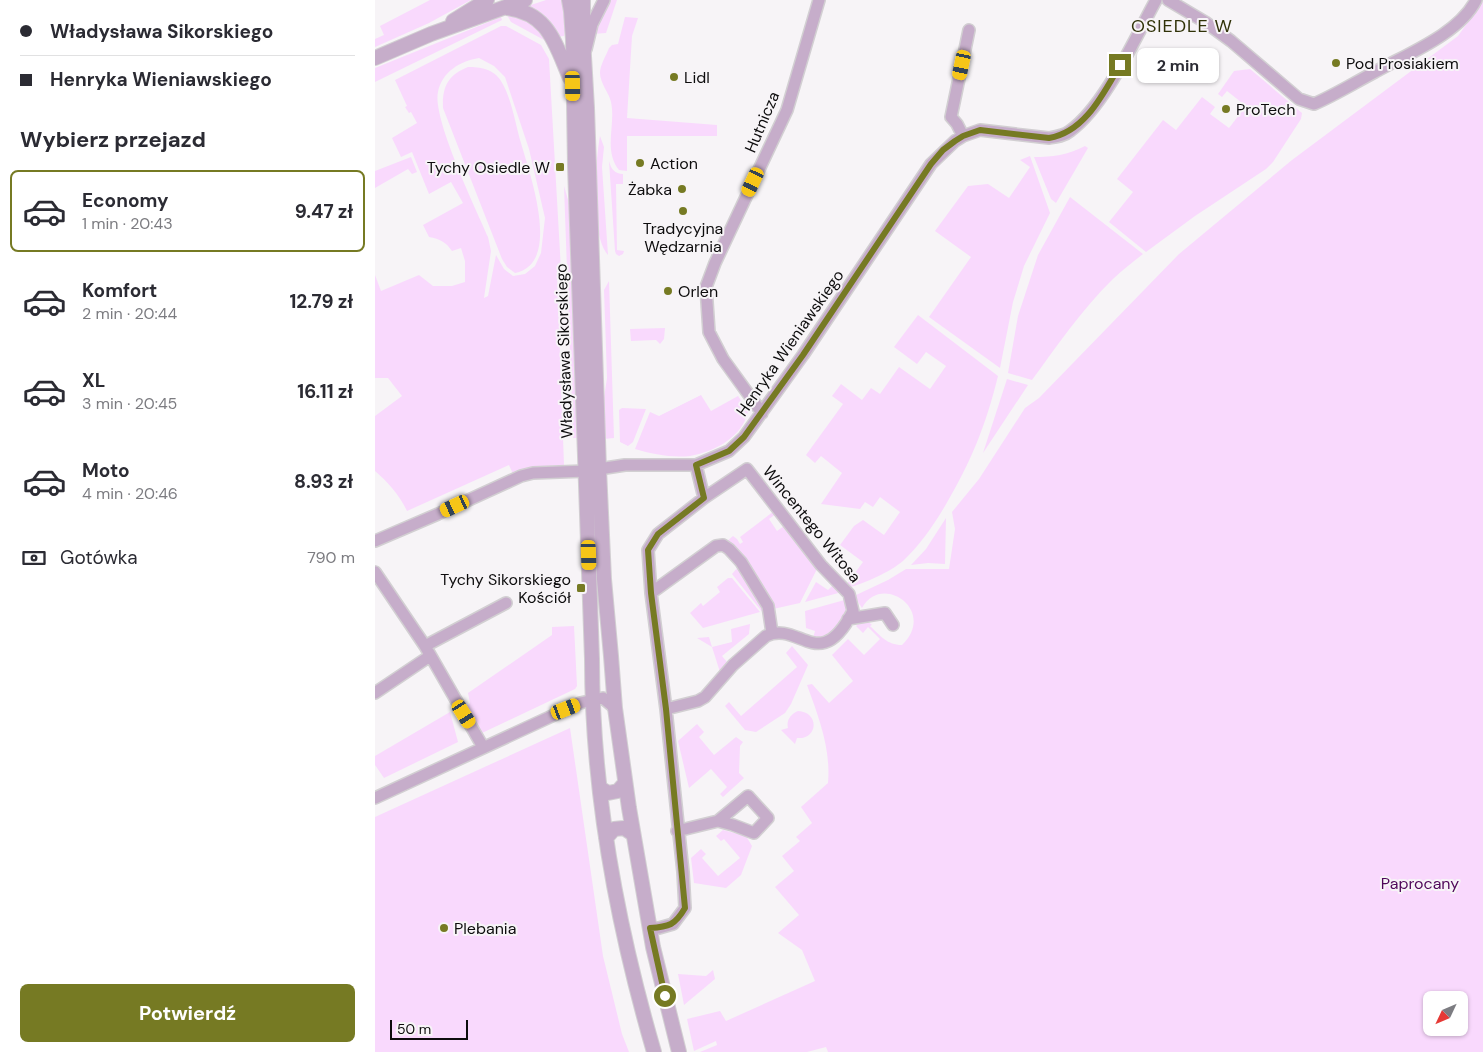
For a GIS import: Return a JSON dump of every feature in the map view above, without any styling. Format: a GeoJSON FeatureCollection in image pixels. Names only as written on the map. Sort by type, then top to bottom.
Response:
{"type":"FeatureCollection","features":[{"type":"Feature","properties":{"kind":"street"},"geometry":{"type":"LineString","coordinates":[[431,34],[487,0]]}},
{"type":"Feature","properties":{"kind":"street"},"geometry":{"type":"LineString","coordinates":[[375,58],[431,34],[525,0]]}},
{"type":"Feature","properties":{"kind":"street","name":"Władysława Sikorskiego"},"geometry":{"type":"LineString","coordinates":[[569,0],[592,470],[605,579],[615,708],[625,784],[650,928],[679,1052]]}},
{"type":"Feature","properties":{"kind":"street","name":"Władysława Sikorskiego"},"geometry":{"type":"LineString","coordinates":[[583,0],[592,470],[592,700],[606,838],[616,899],[640,1003],[654,1052]]}},
{"type":"Feature","properties":{"kind":"street","name":"Władysława Sikorskiego"},"geometry":{"type":"LineString","coordinates":[[585,55],[592,24],[604,0]]}},
{"type":"Feature","properties":{"kind":"street","name":"Hutnicza"},"geometry":{"type":"LineString","coordinates":[[762,413],[723,359],[709,332],[706,287],[715,263],[787,110],[819,0]]}},
{"type":"Feature","properties":{"kind":"street","name":"Henryka Wieniawskiego"},"geometry":{"type":"LineString","coordinates":[[375,541],[521,476],[533,473],[592,470],[625,465],[696,465],[729,451],[744,437],[762,413],[931,164],[943,150],[963,136],[980,130],[1049,138],[1059,137],[1069,132],[1088,116],[1105,91],[1156,0]]}},
{"type":"Feature","properties":{"kind":"street"},"geometry":{"type":"LineString","coordinates":[[1168,0],[1205,22],[1299,99],[1314,104],[1432,41],[1461,20],[1476,0]]}},
{"type":"Feature","properties":{"kind":"street"},"geometry":{"type":"LineString","coordinates":[[507,8],[533,15],[544,25],[554,42],[573,86]]}},
{"type":"Feature","properties":{"kind":"street"},"geometry":{"type":"LineString","coordinates":[[963,136],[951,117],[969,30]]}},
{"type":"Feature","properties":{"kind":"street"},"geometry":{"type":"LineString","coordinates":[[696,465],[704,498]]}},
{"type":"Feature","properties":{"kind":"street","name":"Wincentego Witosa"},"geometry":{"type":"LineString","coordinates":[[650,928],[659,928],[673,924],[685,908],[666,709],[651,593],[648,550],[658,534],[704,498],[747,469],[821,566],[849,594],[853,611],[848,620]]}},
{"type":"Feature","properties":{"kind":"street"},"geometry":{"type":"LineString","coordinates":[[651,593],[716,546],[723,545],[741,562],[768,606],[771,633]]}},
{"type":"Feature","properties":{"kind":"street"},"geometry":{"type":"LineString","coordinates":[[375,572],[428,651],[483,747]]}},
{"type":"Feature","properties":{"kind":"street"},"geometry":{"type":"LineString","coordinates":[[375,693],[428,651],[506,603]]}},
{"type":"Feature","properties":{"kind":"street"},"geometry":{"type":"LineString","coordinates":[[666,709],[705,697],[733,665],[771,633],[783,634],[819,644],[831,639],[848,620],[885,613],[893,625]]}},
{"type":"Feature","properties":{"kind":"street"},"geometry":{"type":"LineString","coordinates":[[375,798],[566,709],[603,698],[615,708]]}},
{"type":"Feature","properties":{"kind":"street"},"geometry":{"type":"LineString","coordinates":[[600,788],[608,793],[618,791],[625,784]]}},
{"type":"Feature","properties":{"kind":"street"},"geometry":{"type":"LineString","coordinates":[[677,831],[718,822]]}},
{"type":"Feature","properties":{"kind":"street"},"geometry":{"type":"LineString","coordinates":[[606,838],[614,829],[624,828],[633,834]]}},
{"type":"Feature","properties":{"kind":"green space"},"geometry":{"type":"Polygon","coordinates":[[[430,0],[471,0],[429,23],[375,47],[375,39],[384,35],[380,26],[430,0]]]}},
{"type":"Feature","properties":{"kind":"green space"},"geometry":{"type":"Polygon","coordinates":[[[546,0],[563,0],[564,36],[556,37],[546,18],[528,6],[546,0]]]}},
{"type":"Feature","properties":{"kind":"green space"},"geometry":{"type":"Polygon","coordinates":[[[608,0],[617,0],[606,33],[593,34],[608,0]]]}},
{"type":"Feature","properties":{"kind":"green space","name":"Paprocany"},"geometry":{"type":"Polygon","coordinates":[[[1483,1],[1483,1052],[828,1052],[826,1047],[807,1052],[700,1052],[717,1045],[716,1041],[694,1051],[687,1019],[720,1011],[726,1021],[815,981],[802,950],[778,933],[799,915],[775,887],[794,871],[782,856],[800,841],[796,837],[812,823],[801,807],[828,783],[826,746],[807,685],[812,684],[829,703],[853,681],[832,655],[848,639],[864,655],[880,639],[868,627],[863,633],[856,626],[864,618],[885,639],[897,645],[902,645],[911,632],[914,619],[910,608],[903,600],[892,595],[881,594],[871,598],[862,608],[854,596],[906,569],[949,569],[955,529],[952,512],[979,479],[1025,408],[1039,398],[1179,254],[1292,160],[1458,36],[1483,1]]]}},
{"type":"Feature","properties":{"kind":"green space"},"geometry":{"type":"Polygon","coordinates":[[[507,15],[528,17],[548,40],[546,41],[511,22],[507,15]]]}},
{"type":"Feature","properties":{"kind":"green space"},"geometry":{"type":"Polygon","coordinates":[[[501,17],[502,20],[375,82],[375,68],[501,17]]]}},
{"type":"Feature","properties":{"kind":"green space"},"geometry":{"type":"Polygon","coordinates":[[[625,17],[638,18],[632,36],[627,118],[717,125],[717,136],[627,136],[627,171],[619,170],[614,162],[611,146],[611,102],[601,80],[600,73],[609,48],[612,45],[618,44],[625,17]]]}},
{"type":"Feature","properties":{"kind":"green space"},"geometry":{"type":"Polygon","coordinates":[[[501,26],[506,26],[541,45],[549,59],[561,270],[557,273],[564,465],[530,467],[513,474],[509,465],[407,511],[385,480],[375,471],[375,416],[402,396],[388,378],[375,378],[375,275],[381,291],[419,275],[433,286],[452,286],[465,282],[465,261],[461,248],[452,251],[442,241],[429,237],[423,225],[463,203],[451,182],[429,194],[412,152],[401,157],[392,138],[417,123],[411,112],[409,113],[405,107],[407,106],[395,80],[501,26]],[[479,58],[465,62],[448,73],[443,79],[438,92],[438,105],[448,142],[488,237],[491,251],[484,298],[488,296],[496,255],[504,269],[513,276],[525,274],[535,266],[541,253],[545,218],[529,149],[505,77],[494,66],[479,58]]]}},
{"type":"Feature","properties":{"kind":"green space"},"geometry":{"type":"Polygon","coordinates":[[[468,67],[491,71],[498,77],[505,88],[535,195],[539,215],[540,236],[537,253],[529,266],[515,273],[507,267],[502,259],[443,108],[445,88],[451,78],[468,67]]]}},
{"type":"Feature","properties":{"kind":"green space"},"geometry":{"type":"Polygon","coordinates":[[[1250,69],[1302,113],[1301,119],[1273,162],[1266,169],[1195,216],[1146,252],[1109,222],[1133,192],[1117,179],[1163,120],[1176,130],[1202,97],[1215,107],[1210,114],[1229,128],[1246,106],[1227,91],[1222,97],[1218,94],[1234,71],[1250,69]]]}},
{"type":"Feature","properties":{"kind":"green space"},"geometry":{"type":"Polygon","coordinates":[[[600,136],[604,147],[602,167],[608,255],[602,245],[598,232],[596,216],[595,198],[600,136]]]}},
{"type":"Feature","properties":{"kind":"green space"},"geometry":{"type":"Polygon","coordinates":[[[1085,146],[1088,148],[1056,203],[1051,199],[1034,157],[1060,155],[1085,146]]]}},
{"type":"Feature","properties":{"kind":"green space"},"geometry":{"type":"Polygon","coordinates":[[[1030,156],[1050,213],[1024,266],[1013,302],[1000,368],[929,317],[971,257],[935,231],[968,186],[988,184],[1009,198],[1030,167],[1020,160],[1030,156]]]}},
{"type":"Feature","properties":{"kind":"green space"},"geometry":{"type":"Polygon","coordinates":[[[411,157],[417,172],[412,174],[408,169],[375,188],[375,171],[411,157]]]}},
{"type":"Feature","properties":{"kind":"green space"},"geometry":{"type":"Polygon","coordinates":[[[609,161],[614,170],[623,174],[623,184],[616,184],[617,250],[624,251],[619,256],[615,251],[609,161]]]}},
{"type":"Feature","properties":{"kind":"green space"},"geometry":{"type":"Polygon","coordinates":[[[564,186],[571,210],[579,438],[573,438],[564,186]]]}},
{"type":"Feature","properties":{"kind":"green space"},"geometry":{"type":"Polygon","coordinates":[[[1070,197],[1143,254],[1116,276],[1091,303],[1032,380],[1008,373],[1018,316],[1038,255],[1070,197]]]}},
{"type":"Feature","properties":{"kind":"green space"},"geometry":{"type":"Polygon","coordinates":[[[609,281],[614,438],[604,439],[602,411],[607,378],[604,290],[609,281]]]}},
{"type":"Feature","properties":{"kind":"green space"},"geometry":{"type":"Polygon","coordinates":[[[918,315],[998,376],[983,427],[970,458],[954,490],[931,528],[898,565],[877,577],[848,588],[846,585],[863,562],[840,545],[854,526],[863,520],[884,535],[900,512],[880,497],[873,507],[865,502],[860,509],[821,504],[842,473],[821,456],[815,463],[806,455],[843,404],[832,396],[841,384],[862,400],[871,388],[880,394],[899,367],[930,389],[946,366],[926,352],[917,364],[894,347],[918,315]]]}},
{"type":"Feature","properties":{"kind":"green space"},"geometry":{"type":"Polygon","coordinates":[[[665,328],[664,339],[660,344],[656,340],[631,341],[630,329],[665,328]]]}},
{"type":"Feature","properties":{"kind":"green space"},"geometry":{"type":"Polygon","coordinates":[[[1007,379],[1028,385],[983,453],[1007,379]]]}},
{"type":"Feature","properties":{"kind":"green space"},"geometry":{"type":"Polygon","coordinates":[[[701,395],[711,411],[738,396],[748,411],[745,420],[734,436],[718,447],[690,456],[662,455],[635,449],[650,412],[659,416],[701,395]]]}},
{"type":"Feature","properties":{"kind":"green space"},"geometry":{"type":"Polygon","coordinates":[[[622,408],[646,409],[633,442],[628,446],[620,442],[619,410],[622,408]]]}},
{"type":"Feature","properties":{"kind":"green space"},"geometry":{"type":"Polygon","coordinates":[[[774,511],[776,514],[769,519],[777,531],[784,526],[817,569],[800,603],[773,609],[726,542],[733,536],[740,544],[743,542],[740,537],[774,511]]]}},
{"type":"Feature","properties":{"kind":"green space"},"geometry":{"type":"Polygon","coordinates":[[[946,518],[945,564],[911,565],[926,549],[946,518]]]}},
{"type":"Feature","properties":{"kind":"green space"},"geometry":{"type":"Polygon","coordinates":[[[739,566],[764,609],[763,613],[732,574],[739,566]]]}},
{"type":"Feature","properties":{"kind":"green space"},"geometry":{"type":"Polygon","coordinates":[[[728,578],[732,578],[760,612],[703,628],[690,613],[701,603],[703,606],[720,592],[717,587],[728,578]]]}},
{"type":"Feature","properties":{"kind":"green space"},"geometry":{"type":"Polygon","coordinates":[[[816,582],[828,590],[835,583],[842,592],[805,602],[816,582]]]}},
{"type":"Feature","properties":{"kind":"green space"},"geometry":{"type":"Polygon","coordinates":[[[848,599],[846,612],[838,625],[826,635],[813,638],[815,631],[806,628],[805,611],[848,599]]]}},
{"type":"Feature","properties":{"kind":"green space"},"geometry":{"type":"Polygon","coordinates":[[[750,624],[749,634],[722,656],[727,662],[720,672],[712,647],[732,642],[731,629],[750,624]]]}},
{"type":"Feature","properties":{"kind":"green space"},"geometry":{"type":"Polygon","coordinates":[[[574,626],[577,686],[575,689],[482,733],[466,707],[470,703],[468,693],[552,635],[552,627],[574,626]]]}},
{"type":"Feature","properties":{"kind":"green space"},"geometry":{"type":"Polygon","coordinates":[[[709,637],[712,647],[697,638],[709,637]]]}},
{"type":"Feature","properties":{"kind":"green space"},"geometry":{"type":"Polygon","coordinates":[[[792,646],[808,665],[791,704],[785,713],[756,732],[745,730],[725,706],[729,702],[741,716],[797,667],[786,653],[792,646]]]}},
{"type":"Feature","properties":{"kind":"green space"},"geometry":{"type":"Polygon","coordinates":[[[798,711],[810,716],[814,726],[809,735],[797,738],[795,744],[781,730],[788,728],[790,718],[798,711]]]}},
{"type":"Feature","properties":{"kind":"green space"},"geometry":{"type":"Polygon","coordinates":[[[450,712],[458,742],[384,778],[375,765],[375,756],[450,712]]]}},
{"type":"Feature","properties":{"kind":"green space"},"geometry":{"type":"Polygon","coordinates":[[[697,724],[704,732],[699,737],[714,755],[736,737],[743,742],[740,746],[739,773],[744,778],[723,797],[720,794],[727,787],[711,769],[689,788],[678,741],[697,724]]]}},
{"type":"Feature","properties":{"kind":"green space"},"geometry":{"type":"Polygon","coordinates":[[[570,728],[603,956],[622,1034],[629,1052],[375,1052],[375,817],[570,728]]]}},
{"type":"Feature","properties":{"kind":"green space"},"geometry":{"type":"Polygon","coordinates":[[[723,830],[746,836],[752,846],[741,875],[726,888],[694,883],[691,858],[701,849],[706,854],[702,858],[718,876],[740,858],[724,839],[721,841],[716,836],[723,830]]]}},
{"type":"Feature","properties":{"kind":"green space"},"geometry":{"type":"Polygon","coordinates":[[[713,970],[715,979],[684,1005],[678,974],[706,976],[713,970]]]}},
{"type":"Feature","properties":{"kind":"place","name":"Pod Prosiakiem"},"geometry":{"type":"Point","coordinates":[1336,63]}},
{"type":"Feature","properties":{"kind":"place","name":"Lidl"},"geometry":{"type":"Point","coordinates":[674,77]}},
{"type":"Feature","properties":{"kind":"place","name":"ProTech"},"geometry":{"type":"Point","coordinates":[1226,109]}},
{"type":"Feature","properties":{"kind":"place","name":"Action"},"geometry":{"type":"Point","coordinates":[640,163]}},
{"type":"Feature","properties":{"kind":"place","name":"Tychy Osiedle W"},"geometry":{"type":"Point","coordinates":[560,167]}},
{"type":"Feature","properties":{"kind":"place","name":"Żabka"},"geometry":{"type":"Point","coordinates":[682,189]}},
{"type":"Feature","properties":{"kind":"place","name":"Tradycyjna Wędzarnia"},"geometry":{"type":"Point","coordinates":[683,211]}},
{"type":"Feature","properties":{"kind":"place","name":"Orlen"},"geometry":{"type":"Point","coordinates":[668,291]}},
{"type":"Feature","properties":{"kind":"place","name":"Tychy Sikorskiego Kościół"},"geometry":{"type":"Point","coordinates":[581,588]}},
{"type":"Feature","properties":{"kind":"place","name":"Plebania"},"geometry":{"type":"Point","coordinates":[444,928]}},
{"type":"Feature","properties":{"kind":"district","name":"OSIEDLE W"},"geometry":{"type":"Point","coordinates":[1182,26]}},
{"type":"Feature","properties":{"kind":"route"},"geometry":{"type":"LineString","coordinates":[[665,996],[650,928],[659,928],[673,924],[685,908],[683,872],[677,831],[666,709],[651,593],[648,550],[658,534],[704,498],[696,465],[729,451],[744,437],[803,355],[931,164],[943,150],[963,136],[980,130],[1049,138],[1059,137],[1069,132],[1088,116],[1120,65]]}}]}
